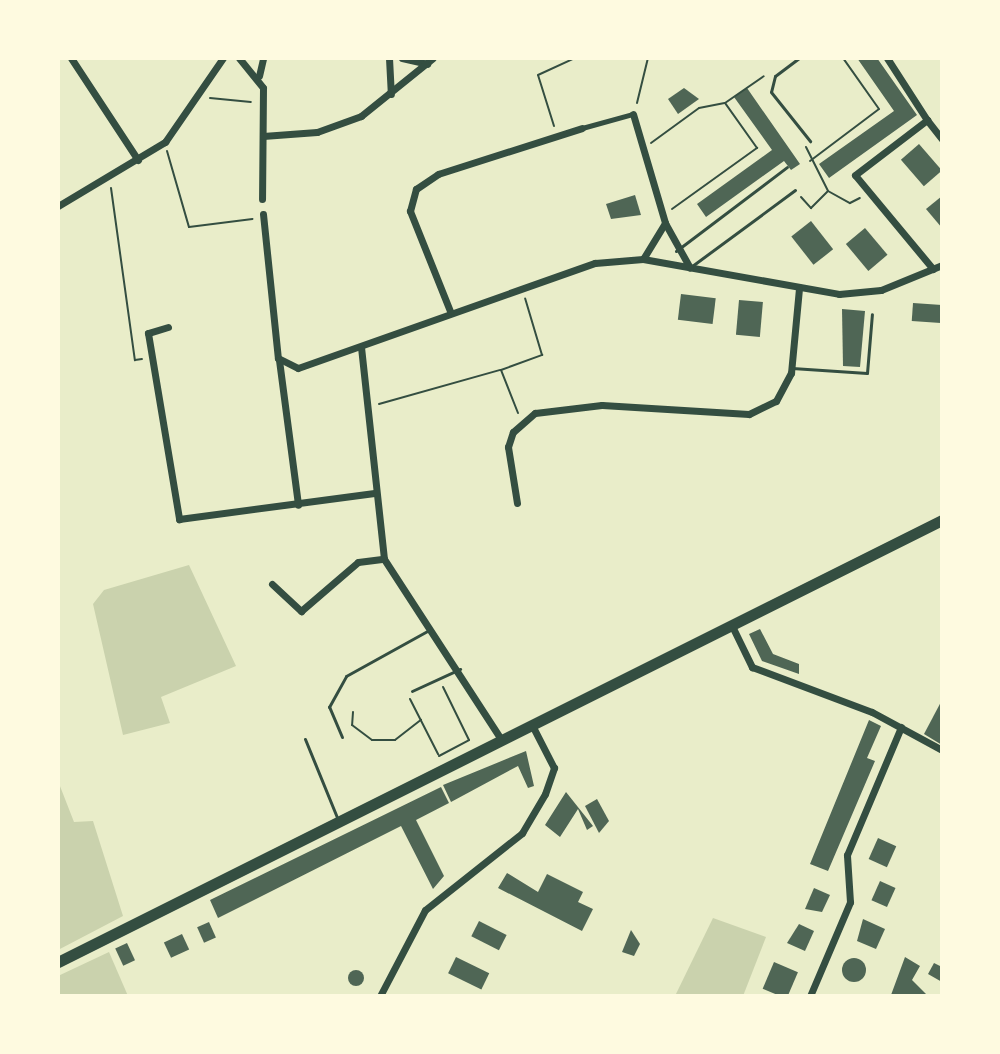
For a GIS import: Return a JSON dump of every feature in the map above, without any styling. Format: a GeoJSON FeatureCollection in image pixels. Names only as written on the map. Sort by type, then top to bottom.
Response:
{"type":"FeatureCollection","features":[{"type":"Feature","properties":{"kind":"main road"},"geometry":{"type":"LineString","coordinates":[[58,962],[942,520]]}},
{"type":"Feature","properties":{"kind":"street"},"geometry":{"type":"LineString","coordinates":[[71,58],[138,160]]}},
{"type":"Feature","properties":{"kind":"street"},"geometry":{"type":"LineString","coordinates":[[58,206],[165,142],[203,92],[223,58]]}},
{"type":"Feature","properties":{"kind":"street"},"geometry":{"type":"LineString","coordinates":[[239,58],[259,76]]}},
{"type":"Feature","properties":{"kind":"street"},"geometry":{"type":"LineString","coordinates":[[262,199],[264,100],[259,76],[263,58]]}},
{"type":"Feature","properties":{"kind":"street"},"geometry":{"type":"LineString","coordinates":[[389,58],[391,94]]}},
{"type":"Feature","properties":{"kind":"street"},"geometry":{"type":"LineString","coordinates":[[402,58],[430,61]]}},
{"type":"Feature","properties":{"kind":"street"},"geometry":{"type":"LineString","coordinates":[[887,58],[942,139]]}},
{"type":"Feature","properties":{"kind":"street"},"geometry":{"type":"LineString","coordinates":[[263,136],[317,132],[361,116],[430,61]]}},
{"type":"Feature","properties":{"kind":"street"},"geometry":{"type":"LineString","coordinates":[[450,311],[410,211],[416,189],[438,174],[633,114],[664,220],[676,251],[690,268]]}},
{"type":"Feature","properties":{"kind":"street"},"geometry":{"type":"LineString","coordinates":[[927,120],[855,175],[933,269]]}},
{"type":"Feature","properties":{"kind":"street"},"geometry":{"type":"LineString","coordinates":[[263,216],[298,505]]}},
{"type":"Feature","properties":{"kind":"street"},"geometry":{"type":"LineString","coordinates":[[643,259],[664,220]]}},
{"type":"Feature","properties":{"kind":"street"},"geometry":{"type":"LineString","coordinates":[[278,358],[298,368],[361,347],[450,311],[595,263],[643,259],[799,289],[881,290],[942,265]]}},
{"type":"Feature","properties":{"kind":"street"},"geometry":{"type":"LineString","coordinates":[[517,503],[508,447],[521,421],[602,405],[749,414],[776,401],[792,368],[799,289]]}},
{"type":"Feature","properties":{"kind":"street"},"geometry":{"type":"LineString","coordinates":[[168,327],[148,333],[179,519],[374,493]]}},
{"type":"Feature","properties":{"kind":"street"},"geometry":{"type":"LineString","coordinates":[[361,347],[374,493],[384,559],[460,669],[502,741]]}},
{"type":"Feature","properties":{"kind":"street"},"geometry":{"type":"LineString","coordinates":[[272,584],[301,611],[358,562],[384,559]]}},
{"type":"Feature","properties":{"kind":"street"},"geometry":{"type":"LineString","coordinates":[[732,626],[752,667],[901,727],[942,750]]}},
{"type":"Feature","properties":{"kind":"street"},"geometry":{"type":"LineString","coordinates":[[380,996],[425,910],[522,833],[545,794],[554,768],[533,727]]}},
{"type":"Feature","properties":{"kind":"street"},"geometry":{"type":"LineString","coordinates":[[810,996],[850,902],[847,855],[901,727]]}},
{"type":"Feature","properties":{"kind":"lane"},"geometry":{"type":"LineString","coordinates":[[799,58],[775,76],[771,92],[810,141]]}},
{"type":"Feature","properties":{"kind":"lane"},"geometry":{"type":"LineString","coordinates":[[676,251],[787,167]]}},
{"type":"Feature","properties":{"kind":"lane"},"geometry":{"type":"LineString","coordinates":[[690,268],[795,190]]}},
{"type":"Feature","properties":{"kind":"lane"},"geometry":{"type":"LineString","coordinates":[[792,368],[867,373],[872,314]]}},
{"type":"Feature","properties":{"kind":"lane"},"geometry":{"type":"LineString","coordinates":[[342,737],[329,707],[346,676],[432,628]]}},
{"type":"Feature","properties":{"kind":"lane"},"geometry":{"type":"LineString","coordinates":[[412,691],[460,669]]}},
{"type":"Feature","properties":{"kind":"lane"},"geometry":{"type":"LineString","coordinates":[[305,739],[340,822]]}},
{"type":"Feature","properties":{"kind":"path"},"geometry":{"type":"LineString","coordinates":[[557,136],[538,75],[575,58]]}},
{"type":"Feature","properties":{"kind":"path"},"geometry":{"type":"LineString","coordinates":[[633,114],[648,58]]}},
{"type":"Feature","properties":{"kind":"path"},"geometry":{"type":"LineString","coordinates":[[810,161],[879,109],[843,58]]}},
{"type":"Feature","properties":{"kind":"path"},"geometry":{"type":"LineString","coordinates":[[644,148],[699,108],[725,103],[760,76],[775,76]]}},
{"type":"Feature","properties":{"kind":"path"},"geometry":{"type":"LineString","coordinates":[[203,92],[212,99],[264,100]]}},
{"type":"Feature","properties":{"kind":"path"},"geometry":{"type":"LineString","coordinates":[[664,220],[757,148],[725,103]]}},
{"type":"Feature","properties":{"kind":"path"},"geometry":{"type":"LineString","coordinates":[[810,141],[802,152],[828,191],[850,203],[869,194]]}},
{"type":"Feature","properties":{"kind":"path"},"geometry":{"type":"LineString","coordinates":[[165,142],[189,227],[263,216]]}},
{"type":"Feature","properties":{"kind":"path"},"geometry":{"type":"LineString","coordinates":[[110,177],[135,360],[152,358]]}},
{"type":"Feature","properties":{"kind":"path"},"geometry":{"type":"LineString","coordinates":[[795,190],[811,208],[828,191]]}},
{"type":"Feature","properties":{"kind":"path"},"geometry":{"type":"LineString","coordinates":[[366,407],[501,370],[542,355],[522,287]]}},
{"type":"Feature","properties":{"kind":"path"},"geometry":{"type":"LineString","coordinates":[[501,370],[521,421]]}},
{"type":"Feature","properties":{"kind":"path"},"geometry":{"type":"LineString","coordinates":[[439,679],[469,740],[439,756]]}},
{"type":"Feature","properties":{"kind":"path"},"geometry":{"type":"LineString","coordinates":[[412,691],[421,720],[446,769]]}},
{"type":"Feature","properties":{"kind":"path"},"geometry":{"type":"LineString","coordinates":[[353,712],[352,725],[372,740],[395,740],[421,720]]}},
{"type":"Feature","properties":{"kind":"green space"},"geometry":{"type":"Polygon","coordinates":[[[189,565],[236,666],[161,697],[170,723],[123,735],[93,604],[104,590],[189,565]]]}},
{"type":"Feature","properties":{"kind":"green space"},"geometry":{"type":"Polygon","coordinates":[[[58,781],[74,822],[93,821],[123,916],[58,950],[58,781]]]}},
{"type":"Feature","properties":{"kind":"green space"},"geometry":{"type":"Polygon","coordinates":[[[713,918],[766,937],[743,996],[675,996],[713,918]]]}},
{"type":"Feature","properties":{"kind":"green space"},"geometry":{"type":"Polygon","coordinates":[[[109,952],[128,996],[58,996],[58,976],[109,952]]]}},
{"type":"Feature","properties":{"kind":"building"},"geometry":{"type":"Polygon","coordinates":[[[857,58],[877,58],[917,115],[829,178],[819,164],[894,111],[857,58]]]}},
{"type":"Feature","properties":{"kind":"building"},"geometry":{"type":"Polygon","coordinates":[[[684,88],[699,99],[678,114],[668,99],[684,88]]]}},
{"type":"Feature","properties":{"kind":"building"},"geometry":{"type":"Polygon","coordinates":[[[747,88],[800,164],[791,170],[784,161],[706,217],[697,204],[772,150],[734,97],[747,88]]]}},
{"type":"Feature","properties":{"kind":"building"},"geometry":{"type":"Polygon","coordinates":[[[919,144],[942,170],[924,186],[901,160],[919,144]]]}},
{"type":"Feature","properties":{"kind":"building"},"geometry":{"type":"Polygon","coordinates":[[[635,195],[641,215],[611,219],[606,204],[635,195]]]}},
{"type":"Feature","properties":{"kind":"building"},"geometry":{"type":"Polygon","coordinates":[[[942,196],[942,228],[926,209],[942,196]]]}},
{"type":"Feature","properties":{"kind":"building"},"geometry":{"type":"Polygon","coordinates":[[[811,221],[833,249],[813,265],[791,236],[811,221]]]}},
{"type":"Feature","properties":{"kind":"building"},"geometry":{"type":"Polygon","coordinates":[[[865,228],[887,255],[868,271],[846,244],[865,228]]]}},
{"type":"Feature","properties":{"kind":"building"},"geometry":{"type":"Polygon","coordinates":[[[681,294],[716,298],[713,324],[678,320],[681,294]]]}},
{"type":"Feature","properties":{"kind":"building"},"geometry":{"type":"Polygon","coordinates":[[[739,300],[763,302],[760,337],[736,335],[739,300]]]}},
{"type":"Feature","properties":{"kind":"building"},"geometry":{"type":"Polygon","coordinates":[[[913,303],[942,305],[941,323],[912,321],[913,303]]]}},
{"type":"Feature","properties":{"kind":"building"},"geometry":{"type":"Polygon","coordinates":[[[842,309],[865,311],[860,367],[843,366],[842,309]]]}},
{"type":"Feature","properties":{"kind":"building"},"geometry":{"type":"Polygon","coordinates":[[[760,629],[773,654],[799,664],[799,674],[762,661],[749,634],[760,629]]]}},
{"type":"Feature","properties":{"kind":"building"},"geometry":{"type":"Polygon","coordinates":[[[942,700],[942,745],[924,734],[942,700]]]}},
{"type":"Feature","properties":{"kind":"building"},"geometry":{"type":"Polygon","coordinates":[[[869,720],[881,726],[867,758],[875,761],[828,871],[810,864],[869,720]]]}},
{"type":"Feature","properties":{"kind":"building"},"geometry":{"type":"Polygon","coordinates":[[[526,751],[534,786],[528,788],[518,766],[451,802],[443,785],[526,751]]]}},
{"type":"Feature","properties":{"kind":"building"},"geometry":{"type":"Polygon","coordinates":[[[441,787],[449,803],[416,820],[444,876],[433,889],[401,826],[218,918],[210,900],[441,787]]]}},
{"type":"Feature","properties":{"kind":"building"},"geometry":{"type":"Polygon","coordinates":[[[566,792],[593,826],[587,830],[578,809],[560,837],[545,825],[566,792]]]}},
{"type":"Feature","properties":{"kind":"building"},"geometry":{"type":"Polygon","coordinates":[[[597,799],[609,821],[599,833],[585,806],[597,799]]]}},
{"type":"Feature","properties":{"kind":"building"},"geometry":{"type":"Polygon","coordinates":[[[878,838],[896,846],[887,867],[869,859],[878,838]]]}},
{"type":"Feature","properties":{"kind":"building"},"geometry":{"type":"Polygon","coordinates":[[[507,873],[538,892],[547,874],[583,892],[578,902],[593,909],[582,931],[498,888],[507,873]]]}},
{"type":"Feature","properties":{"kind":"building"},"geometry":{"type":"Polygon","coordinates":[[[880,881],[896,888],[887,907],[871,900],[880,881]]]}},
{"type":"Feature","properties":{"kind":"building"},"geometry":{"type":"Polygon","coordinates":[[[814,888],[830,895],[822,912],[805,909],[814,888]]]}},
{"type":"Feature","properties":{"kind":"building"},"geometry":{"type":"Polygon","coordinates":[[[863,919],[885,929],[876,949],[857,941],[863,919]]]}},
{"type":"Feature","properties":{"kind":"building"},"geometry":{"type":"Polygon","coordinates":[[[479,921],[507,935],[499,950],[471,936],[479,921]]]}},
{"type":"Feature","properties":{"kind":"building"},"geometry":{"type":"Polygon","coordinates":[[[209,922],[216,938],[204,943],[197,927],[209,922]]]}},
{"type":"Feature","properties":{"kind":"building"},"geometry":{"type":"Polygon","coordinates":[[[799,924],[814,931],[805,951],[787,943],[799,924]]]}},
{"type":"Feature","properties":{"kind":"building"},"geometry":{"type":"Polygon","coordinates":[[[631,930],[640,944],[634,956],[622,952],[631,930]]]}},
{"type":"Feature","properties":{"kind":"building"},"geometry":{"type":"Polygon","coordinates":[[[182,934],[189,949],[171,958],[164,942],[182,934]]]}},
{"type":"Feature","properties":{"kind":"building"},"geometry":{"type":"Polygon","coordinates":[[[127,943],[135,960],[123,966],[115,948],[127,943]]]}},
{"type":"Feature","properties":{"kind":"building"},"geometry":{"type":"Polygon","coordinates":[[[456,957],[489,973],[481,989],[448,973],[456,957]]]}},
{"type":"Feature","properties":{"kind":"building"},"geometry":{"type":"Polygon","coordinates":[[[905,957],[920,966],[912,980],[928,996],[891,995],[905,957]]]}},
{"type":"Feature","properties":{"kind":"building"},"geometry":{"type":"Polygon","coordinates":[[[854,958],[863,961],[866,970],[863,979],[854,982],[845,979],[842,970],[845,961],[854,958]]]}},
{"type":"Feature","properties":{"kind":"building"},"geometry":{"type":"Polygon","coordinates":[[[774,962],[798,972],[788,996],[763,989],[774,962]]]}},
{"type":"Feature","properties":{"kind":"building"},"geometry":{"type":"Polygon","coordinates":[[[934,963],[942,967],[942,982],[928,974],[934,963]]]}},
{"type":"Feature","properties":{"kind":"building"},"geometry":{"type":"Polygon","coordinates":[[[356,970],[362,972],[362,984],[356,986],[350,984],[348,978],[350,972],[356,970]]]}}]}
